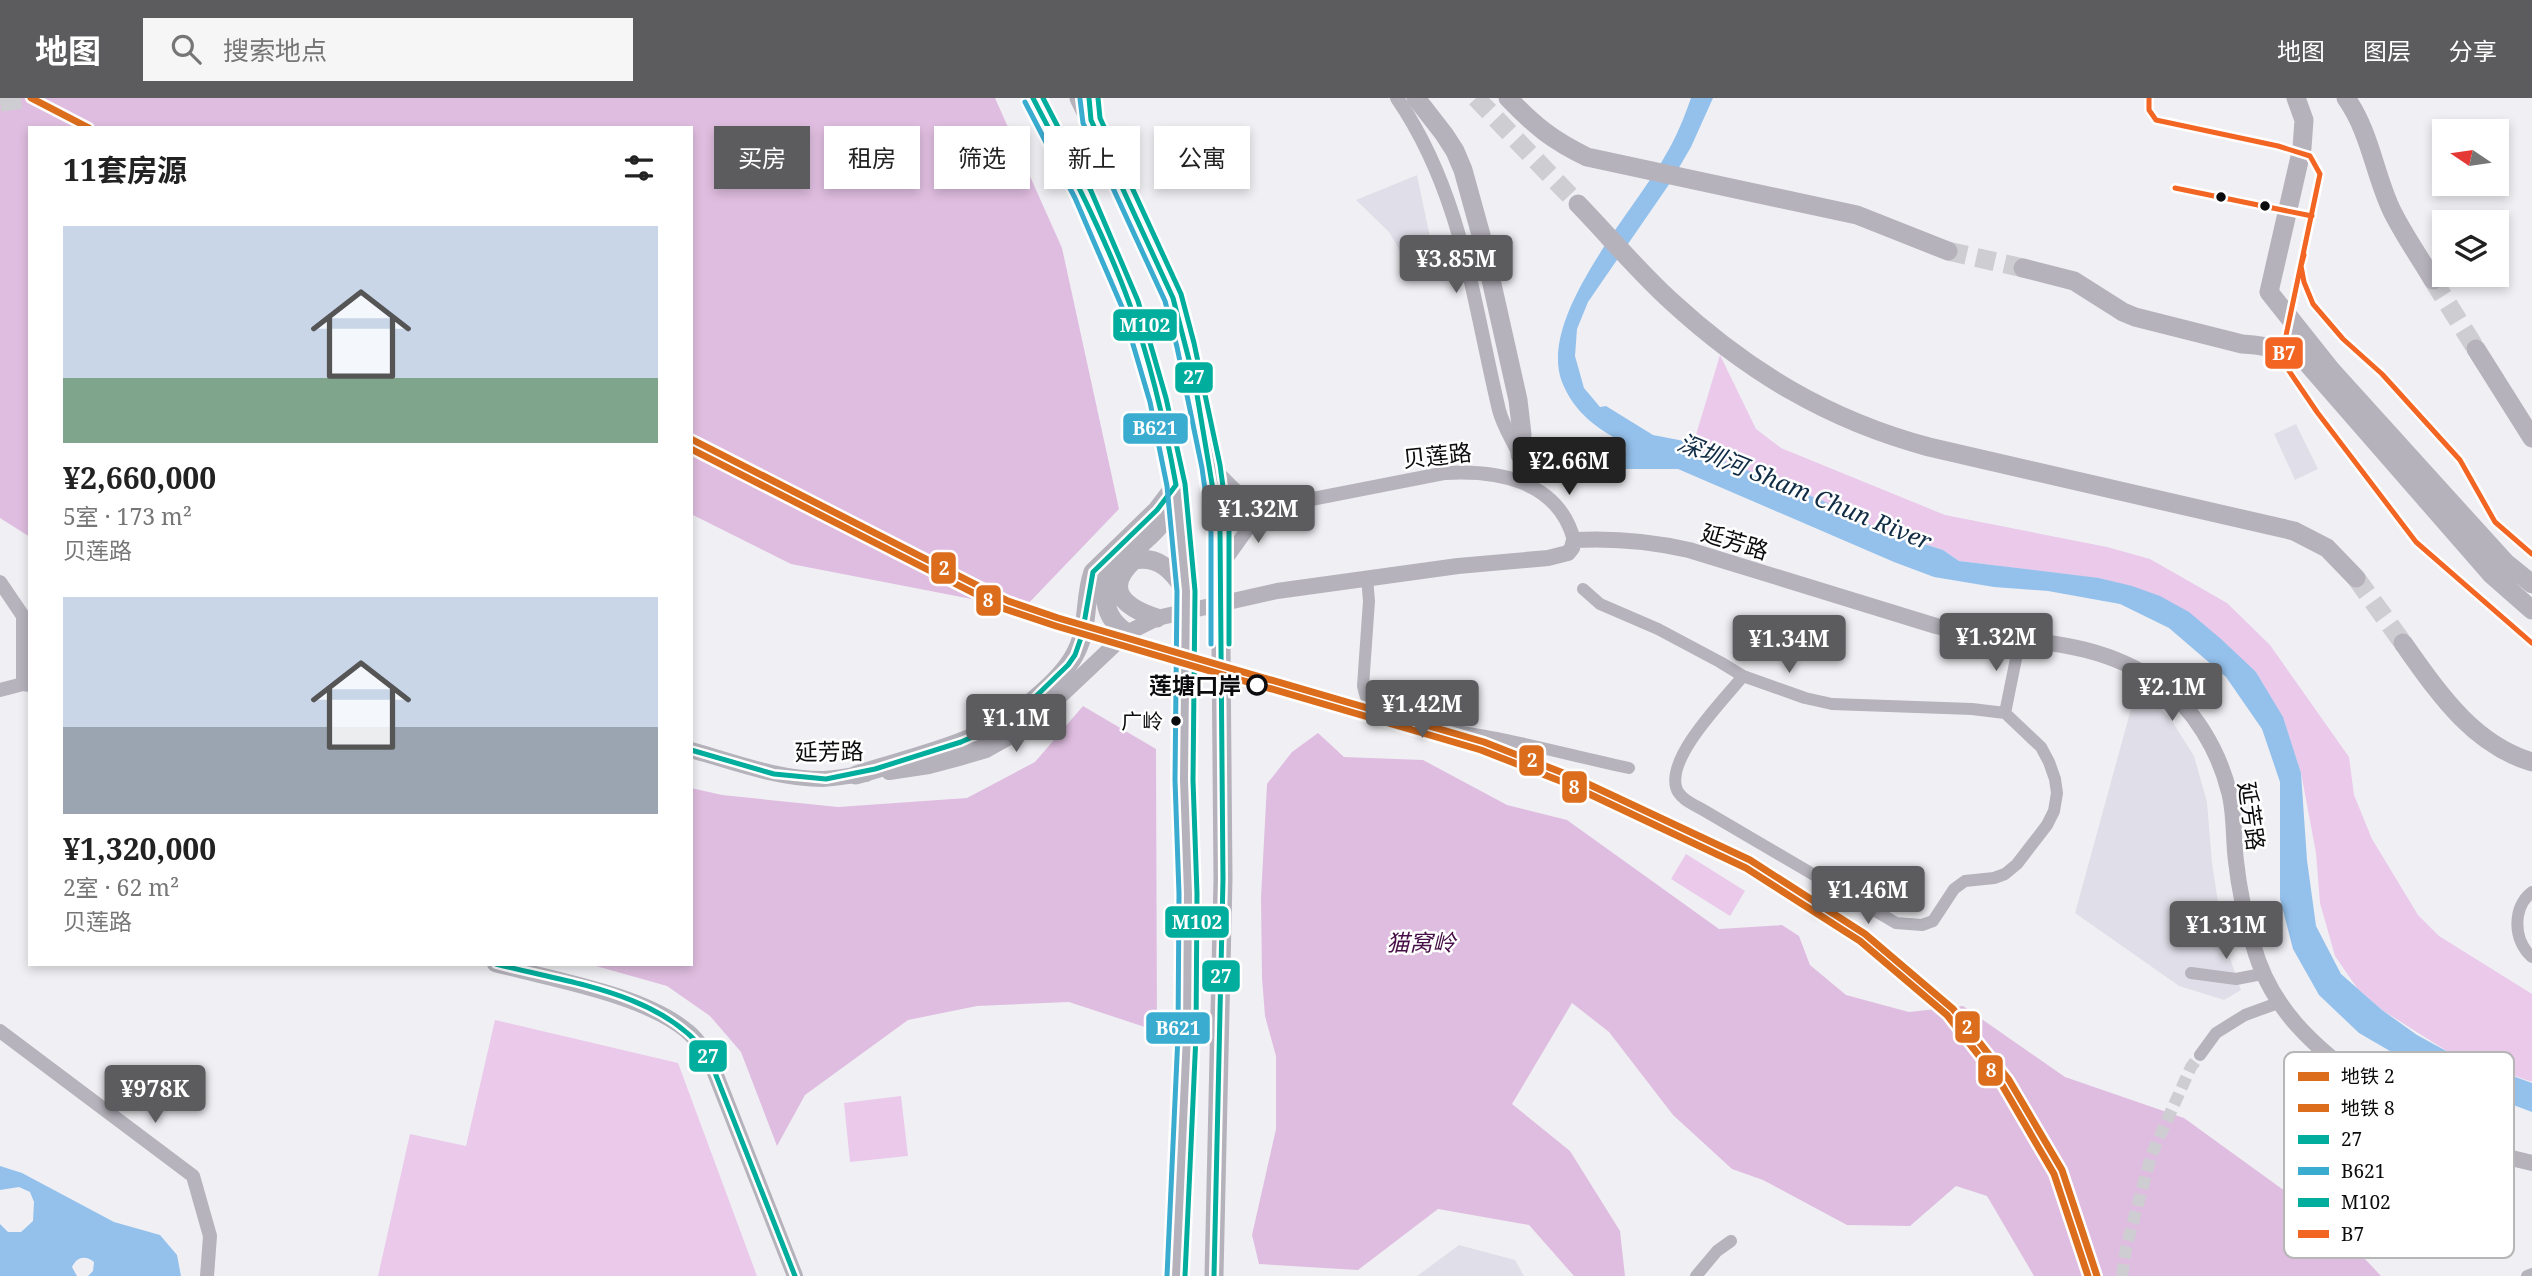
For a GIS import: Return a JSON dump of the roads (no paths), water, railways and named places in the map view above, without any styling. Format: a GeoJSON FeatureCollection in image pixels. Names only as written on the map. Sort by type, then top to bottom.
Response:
{"type":"FeatureCollection","features":[{"type":"Feature","properties":{"kind":"highway"},"geometry":{"type":"LineString","coordinates":[[1033,98],[1083,194],[1130,304],[1158,400],[1176,485],[1186,591],[1184,780],[1188,894],[1187,1035],[1176,1276]]}},
{"type":"Feature","properties":{"kind":"highway"},"geometry":{"type":"LineString","coordinates":[[1079,98],[1173,298],[1195,383],[1220,531],[1223,879],[1214,1276]]}},
{"type":"Feature","properties":{"kind":"highway"},"geometry":{"type":"LineString","coordinates":[[1089,98],[1091,120]]}},
{"type":"Feature","properties":{"kind":"highway"},"geometry":{"type":"LineString","coordinates":[[1416,98],[1444,134],[1463,170],[1481,235],[1518,400],[1522,434],[1520,455]]}},
{"type":"Feature","properties":{"kind":"highway"},"geometry":{"type":"LineString","coordinates":[[1508,98],[1554,141],[1601,162],[1867,218],[1948,251]]}},
{"type":"Feature","properties":{"kind":"highway"},"geometry":{"type":"LineString","coordinates":[[2296,98],[2304,120],[2302,148],[2269,292],[2331,370],[2505,562],[2532,584]]}},
{"type":"Feature","properties":{"kind":"highway"},"geometry":{"type":"LineString","coordinates":[[2346,98],[2365,130],[2391,208],[2432,278]]}},
{"type":"Feature","properties":{"kind":"highway"},"geometry":{"type":"LineString","coordinates":[[1578,204],[1669,299],[1698,325],[1752,367],[1832,414],[1896,438],[2294,531],[2327,548],[2356,578]]}},
{"type":"Feature","properties":{"kind":"highway"},"geometry":{"type":"LineString","coordinates":[[2023,268],[2074,281],[2135,317],[2297,356],[2307,363],[2484,566],[2530,608]]}},
{"type":"Feature","properties":{"kind":"highway"},"geometry":{"type":"LineString","coordinates":[[2476,349],[2532,438]]}},
{"type":"Feature","properties":{"kind":"highway"},"geometry":{"type":"LineString","coordinates":[[1127,633],[1111,618],[1107,608],[1106,586],[1117,567],[1154,534],[1165,520],[1176,485]]}},
{"type":"Feature","properties":{"kind":"highway"},"geometry":{"type":"LineString","coordinates":[[856,775],[969,741],[1012,718],[1039,696],[1077,651],[1082,639],[1093,572],[1157,510],[1176,485]]}},
{"type":"Feature","properties":{"kind":"highway"},"geometry":{"type":"LineString","coordinates":[[1157,618],[1133,609],[1124,602],[1119,588],[1121,575],[1126,567],[1134,560],[1152,559],[1175,575],[1186,591]]}},
{"type":"Feature","properties":{"kind":"highway"},"geometry":{"type":"LineString","coordinates":[[2403,643],[2441,695],[2473,729],[2502,750],[2532,762]]}},
{"type":"Feature","properties":{"kind":"main road","name":"延芳路"},"geometry":{"type":"LineString","coordinates":[[693,751],[771,772],[825,779],[929,766],[986,750],[1011,736],[1037,716],[1127,633],[1157,618],[1277,591],[1458,566],[1548,558],[1568,553],[1574,540],[1606,538],[1654,542],[1689,550],[1936,626],[1974,634],[2079,647],[2107,654],[2134,667],[2161,685],[2182,705],[2206,737],[2218,760],[2230,794],[2242,898],[2262,974],[2278,1003],[2324,1052]]}},
{"type":"Feature","properties":{"kind":"main road"},"geometry":{"type":"LineString","coordinates":[[503,966],[625,998],[657,1011],[687,1031],[709,1055],[795,1276]]}},
{"type":"Feature","properties":{"kind":"main road","name":"延芳路"},"geometry":{"type":"LineString","coordinates":[[2514,1158],[2532,1163]]}},
{"type":"Feature","properties":{"kind":"street"},"geometry":{"type":"LineString","coordinates":[[1397,98],[1428,152],[1452,209],[1463,244],[1500,412],[1520,455],[1527,484]]}},
{"type":"Feature","properties":{"kind":"street","name":"贝莲路"},"geometry":{"type":"LineString","coordinates":[[1211,467],[1245,500],[1257,505],[1276,506],[1444,473],[1507,476],[1527,484],[1547,498],[1564,518],[1574,540]]}},
{"type":"Feature","properties":{"kind":"street","name":"贝莲路"},"geometry":{"type":"LineString","coordinates":[[1222,565],[1249,527],[1276,506]]}},
{"type":"Feature","properties":{"kind":"street"},"geometry":{"type":"LineString","coordinates":[[1367,578],[1369,601],[1363,686],[1366,699],[1375,709],[1412,722],[1629,768]]}},
{"type":"Feature","properties":{"kind":"street"},"geometry":{"type":"LineString","coordinates":[[0,582],[23,616],[26,684],[0,690]]}},
{"type":"Feature","properties":{"kind":"street"},"geometry":{"type":"LineString","coordinates":[[1583,589],[1600,604],[1658,629],[1743,676],[1804,698],[1832,704],[1972,709],[2005,713],[2040,747],[2049,762],[2057,793],[2054,811],[2047,825],[2017,864],[2005,874],[1965,881],[1954,888],[1933,920],[1922,925],[1896,923],[1694,804],[1676,788],[1675,776],[1679,761],[1693,738],[1743,676]]}},
{"type":"Feature","properties":{"kind":"street"},"geometry":{"type":"LineString","coordinates":[[2005,713],[2020,639]]}},
{"type":"Feature","properties":{"kind":"street"},"geometry":{"type":"LineString","coordinates":[[2532,892],[2522,902],[2517,930],[2520,942],[2532,957]]}},
{"type":"Feature","properties":{"kind":"street"},"geometry":{"type":"LineString","coordinates":[[2191,973],[2236,979],[2262,974]]}},
{"type":"Feature","properties":{"kind":"street"},"geometry":{"type":"LineString","coordinates":[[2200,1055],[2216,1033],[2245,1015],[2278,1003]]}},
{"type":"Feature","properties":{"kind":"street"},"geometry":{"type":"LineString","coordinates":[[0,1031],[194,1176],[210,1236],[207,1276]]}},
{"type":"Feature","properties":{"kind":"street"},"geometry":{"type":"LineString","coordinates":[[1696,1276],[1717,1251],[1731,1241]]}},
{"type":"Feature","properties":{"kind":"street"},"geometry":{"type":"LineString","coordinates":[[2527,1276],[2532,1274]]}},
{"type":"Feature","properties":{"kind":"water"},"geometry":{"type":"Polygon","coordinates":[[[1691,98],[1713,98],[1691,147],[1670,183],[1588,302],[1577,329],[1575,356],[1584,388],[1600,407],[1606,406],[1653,435],[1684,441],[1692,448],[1823,501],[1878,529],[1943,550],[1959,561],[2099,578],[2160,596],[2189,612],[2256,672],[2283,717],[2301,773],[2307,860],[2316,926],[2341,974],[2382,1010],[2417,1035],[2448,1052],[2392,1052],[2359,1033],[2319,995],[2293,949],[2280,899],[2280,782],[2262,729],[2226,677],[2169,628],[2120,604],[2048,591],[1994,587],[1934,577],[1678,469],[1584,469],[1584,463],[1620,456],[1626,451],[1625,444],[1588,419],[1567,393],[1562,382],[1558,356],[1563,327],[1575,296],[1592,265],[1651,179],[1680,128],[1691,98]]]}},
{"type":"Feature","properties":{"kind":"water"},"geometry":{"type":"Polygon","coordinates":[[[2514,1076],[2532,1083],[2532,1112],[2514,1105],[2514,1076]]]}},
{"type":"Feature","properties":{"kind":"water"},"geometry":{"type":"Polygon","coordinates":[[[0,1166],[22,1173],[114,1222],[160,1235],[177,1255],[181,1276],[88,1276],[93,1271],[94,1262],[82,1258],[72,1267],[77,1276],[0,1276],[0,1224],[8,1232],[21,1232],[33,1221],[34,1202],[30,1192],[19,1187],[0,1190],[0,1166]]]}},
{"type":"Feature","properties":{"kind":"tunnel"},"geometry":{"type":"LineString","coordinates":[[0,101],[23,98]]}},
{"type":"Feature","properties":{"kind":"tunnel"},"geometry":{"type":"LineString","coordinates":[[1476,98],[1578,204]]}},
{"type":"Feature","properties":{"kind":"tunnel"},"geometry":{"type":"LineString","coordinates":[[1948,251],[2023,268]]}},
{"type":"Feature","properties":{"kind":"tunnel"},"geometry":{"type":"LineString","coordinates":[[2437,287],[2476,349]]}},
{"type":"Feature","properties":{"kind":"tunnel"},"geometry":{"type":"LineString","coordinates":[[2356,578],[2403,643]]}},
{"type":"Feature","properties":{"kind":"tunnel"},"geometry":{"type":"LineString","coordinates":[[2122,1276],[2126,1248],[2151,1156],[2191,1067],[2200,1055]]}},
{"type":"Feature","properties":{"kind":"metro line","name":"2"},"geometry":{"type":"LineString","coordinates":[[31,98],[85,126]]}},
{"type":"Feature","properties":{"kind":"metro line","name":"2"},"geometry":{"type":"LineString","coordinates":[[693,440],[1008,601],[1484,742],[1571,776],[1750,860],[1865,934],[1953,1009],[2009,1080],[2062,1170],[2097,1276]]}},
{"type":"Feature","properties":{"kind":"metro line","name":"8"},"geometry":{"type":"LineString","coordinates":[[693,450],[1005,609],[1481,750],[1568,784],[1746,868],[1860,941],[1947,1015],[2002,1085],[2054,1174],[2088,1276]]}},
{"type":"Feature","properties":{"kind":"place","name":"莲塘口岸"},"geometry":{"type":"Point","coordinates":[1257,685]}},
{"type":"Feature","properties":{"kind":"place","name":"广岭"},"geometry":{"type":"Point","coordinates":[1176,721]}},
{"type":"Feature","properties":{"kind":"water label","name":"深圳河 Sham Chun River"},"geometry":{"type":"Point","coordinates":[1805,491]}},
{"type":"Feature","properties":{"kind":"park label","name":"猫窝岭"},"geometry":{"type":"Point","coordinates":[1421,942]}}]}
